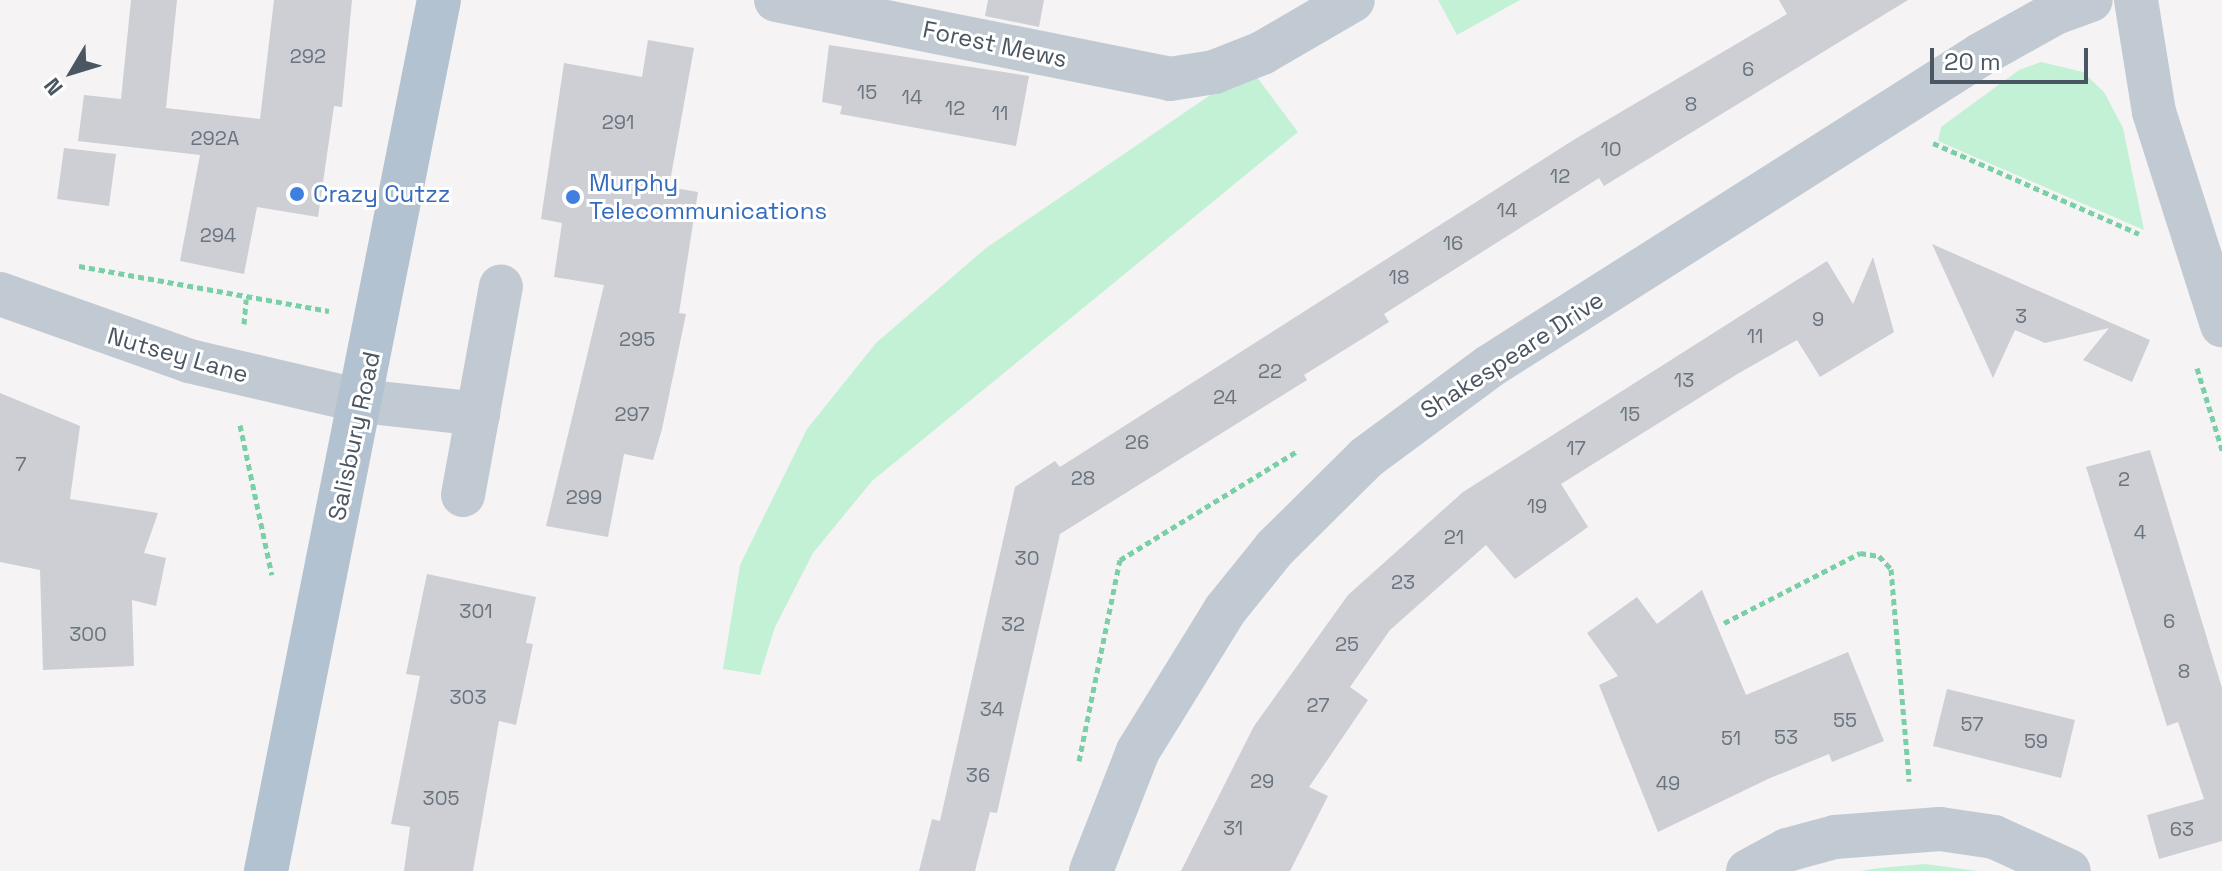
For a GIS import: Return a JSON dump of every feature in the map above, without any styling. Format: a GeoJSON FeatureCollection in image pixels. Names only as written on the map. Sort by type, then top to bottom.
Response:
{"type":"FeatureCollection","features":[{"type":"Feature","properties":{"kind":"main road","name":"Salisbury Road"},"geometry":{"type":"LineString","coordinates":[[266,871],[439,0]]}},
{"type":"Feature","properties":{"kind":"street","name":"Forest Mews"},"geometry":{"type":"LineString","coordinates":[[776,0],[1124,73],[1170,79],[1214,72],[1262,53],[1353,0]]}},
{"type":"Feature","properties":{"kind":"street","name":"Shakespeare Drive"},"geometry":{"type":"LineString","coordinates":[[1091,871],[1138,751],[1218,621],[1275,548],[1367,457],[1490,366],[1967,63],[2055,13],[2091,0]]}},
{"type":"Feature","properties":{"kind":"street"},"geometry":{"type":"LineString","coordinates":[[2136,0],[2154,112],[2207,338]]}},
{"type":"Feature","properties":{"kind":"street"},"geometry":{"type":"LineString","coordinates":[[463,495],[501,286]]}},
{"type":"Feature","properties":{"kind":"street","name":"Nutsey Lane"},"geometry":{"type":"LineString","coordinates":[[0,294],[134,344],[239,373],[361,401],[478,414]]}},
{"type":"Feature","properties":{"kind":"street"},"geometry":{"type":"LineString","coordinates":[[1748,871],[1787,850],[1835,837],[1913,830],[1994,837],[2069,871]]}},
{"type":"Feature","properties":{"kind":"path"},"geometry":{"type":"LineString","coordinates":[[1920,137],[2153,240]]}},
{"type":"Feature","properties":{"kind":"path"},"geometry":{"type":"LineString","coordinates":[[66,264],[246,299],[378,317]]}},
{"type":"Feature","properties":{"kind":"path"},"geometry":{"type":"LineString","coordinates":[[246,299],[235,403],[278,603],[311,644]]}},
{"type":"Feature","properties":{"kind":"path"},"geometry":{"type":"LineString","coordinates":[[2207,338],[2222,450]]}},
{"type":"Feature","properties":{"kind":"path"},"geometry":{"type":"LineString","coordinates":[[1082,775],[1077,753],[1120,560],[1305,446]]}},
{"type":"Feature","properties":{"kind":"path"},"geometry":{"type":"LineString","coordinates":[[1724,623],[1860,553],[1879,556],[1891,569],[1913,830]]}},
{"type":"Feature","properties":{"kind":"green space"},"geometry":{"type":"Polygon","coordinates":[[[1438,0],[1520,0],[1457,35],[1438,0]]]}},
{"type":"Feature","properties":{"kind":"green space"},"geometry":{"type":"Polygon","coordinates":[[[2041,62],[2083,72],[2104,92],[2123,128],[2144,230],[1938,141],[1941,127],[2019,70],[2041,62]]]}},
{"type":"Feature","properties":{"kind":"green space"},"geometry":{"type":"Polygon","coordinates":[[[1250,68],[1298,132],[872,481],[813,553],[775,627],[760,675],[723,669],[740,565],[807,429],[876,343],[986,248],[1250,68]]]}},
{"type":"Feature","properties":{"kind":"green space"},"geometry":{"type":"Polygon","coordinates":[[[1925,864],[1978,871],[1861,871],[1879,868],[1925,864]]]}},
{"type":"Feature","properties":{"kind":"building"},"geometry":{"type":"Polygon","coordinates":[[[131,0],[177,0],[166,108],[260,119],[274,0],[352,0],[342,107],[334,106],[318,217],[257,207],[244,274],[180,261],[200,155],[78,141],[84,95],[121,99],[131,0]]]}},
{"type":"Feature","properties":{"kind":"building"},"geometry":{"type":"Polygon","coordinates":[[[988,0],[1044,0],[1039,27],[985,16],[988,0]]]}},
{"type":"Feature","properties":{"kind":"building"},"geometry":{"type":"Polygon","coordinates":[[[1779,0],[1908,0],[1604,186],[1599,178],[1384,314],[1389,322],[1304,375],[1307,380],[1060,534],[997,813],[990,812],[975,871],[919,871],[932,819],[940,821],[1015,487],[1055,461],[1060,467],[1575,139],[1787,14],[1779,0]]]}},
{"type":"Feature","properties":{"kind":"building"},"geometry":{"type":"Polygon","coordinates":[[[648,40],[694,48],[669,187],[698,192],[679,313],[686,314],[662,429],[653,460],[624,454],[608,537],[546,526],[604,285],[554,277],[562,223],[541,219],[564,63],[642,77],[648,40]]]}},
{"type":"Feature","properties":{"kind":"building"},"geometry":{"type":"Polygon","coordinates":[[[829,45],[1029,76],[1016,146],[840,114],[842,106],[822,102],[829,45]]]}},
{"type":"Feature","properties":{"kind":"building"},"geometry":{"type":"Polygon","coordinates":[[[64,148],[116,154],[109,206],[57,199],[64,148]]]}},
{"type":"Feature","properties":{"kind":"building"},"geometry":{"type":"Polygon","coordinates":[[[1932,244],[2150,340],[2132,382],[2083,360],[2109,328],[2045,343],[2015,330],[1993,378],[1932,244]]]}},
{"type":"Feature","properties":{"kind":"building"},"geometry":{"type":"Polygon","coordinates":[[[1873,257],[1894,332],[1820,377],[1797,340],[1739,373],[1561,484],[1588,527],[1515,579],[1486,545],[1390,630],[1350,687],[1368,700],[1309,787],[1328,796],[1290,871],[1181,871],[1254,726],[1348,595],[1463,492],[1827,261],[1853,304],[1873,257]]]}},
{"type":"Feature","properties":{"kind":"building"},"geometry":{"type":"Polygon","coordinates":[[[0,393],[80,426],[70,499],[158,513],[144,553],[166,558],[156,606],[132,600],[134,666],[43,670],[40,570],[0,562],[0,393]]]}},
{"type":"Feature","properties":{"kind":"building"},"geometry":{"type":"Polygon","coordinates":[[[2150,450],[2222,688],[2222,841],[2159,859],[2147,815],[2204,799],[2178,722],[2167,726],[2086,467],[2150,450]]]}},
{"type":"Feature","properties":{"kind":"building"},"geometry":{"type":"Polygon","coordinates":[[[427,574],[536,597],[526,643],[533,644],[516,725],[499,721],[473,871],[404,871],[410,827],[391,824],[420,676],[406,674],[427,574]]]}},
{"type":"Feature","properties":{"kind":"building"},"geometry":{"type":"Polygon","coordinates":[[[1702,590],[1746,695],[1848,652],[1884,741],[1832,762],[1829,754],[1768,779],[1658,832],[1599,685],[1618,676],[1587,633],[1637,597],[1657,624],[1702,590]]]}},
{"type":"Feature","properties":{"kind":"building"},"geometry":{"type":"Polygon","coordinates":[[[1947,689],[2075,720],[2061,778],[1933,746],[1947,689]]]}},
{"type":"Feature","properties":{"kind":"place","name":"Crazy Cutzz"},"geometry":{"type":"Point","coordinates":[297,194]}},
{"type":"Feature","properties":{"kind":"place","name":"Murphy Telecommunications"},"geometry":{"type":"Point","coordinates":[573,197]}}]}
